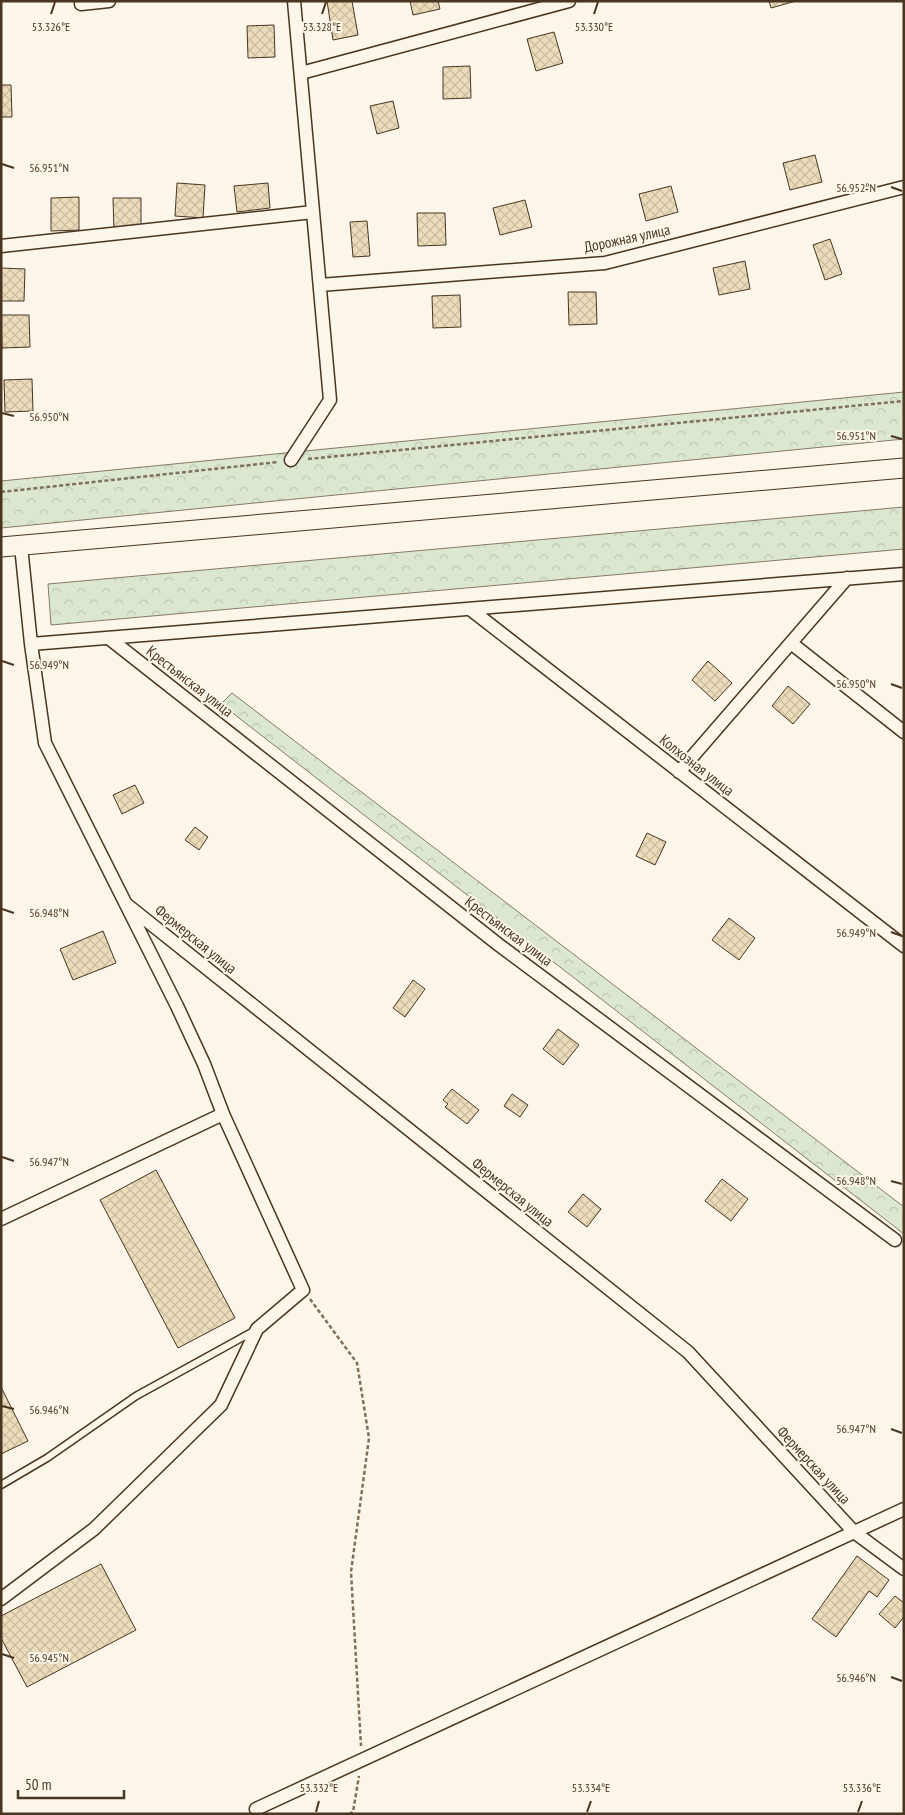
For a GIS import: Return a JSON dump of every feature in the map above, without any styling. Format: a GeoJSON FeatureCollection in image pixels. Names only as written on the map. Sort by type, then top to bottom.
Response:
{"type":"FeatureCollection","features":[{"type":"Feature","properties":{"kind":"street"},"geometry":{"type":"LineString","coordinates":[[81,4],[109,1]]}},
{"type":"Feature","properties":{"kind":"street"},"geometry":{"type":"LineString","coordinates":[[290,460],[330,400],[294,1]]}},
{"type":"Feature","properties":{"kind":"street"},"geometry":{"type":"LineString","coordinates":[[300,72],[569,1]]}},
{"type":"Feature","properties":{"kind":"street","name":"Дорожная улица"},"geometry":{"type":"LineString","coordinates":[[320,285],[605,263],[904,187]]}},
{"type":"Feature","properties":{"kind":"street"},"geometry":{"type":"LineString","coordinates":[[1,246],[313,212]]}},
{"type":"Feature","properties":{"kind":"street"},"geometry":{"type":"LineString","coordinates":[[1,548],[904,468]]}},
{"type":"Feature","properties":{"kind":"street"},"geometry":{"type":"LineString","coordinates":[[1,1599],[94,1529],[221,1405],[257,1329],[303,1290],[223,1114],[204,1064],[177,1006],[45,743],[30,644],[21,546]]}},
{"type":"Feature","properties":{"kind":"street"},"geometry":{"type":"LineString","coordinates":[[30,644],[904,574]]}},
{"type":"Feature","properties":{"kind":"street"},"geometry":{"type":"LineString","coordinates":[[679,772],[847,578]]}},
{"type":"Feature","properties":{"kind":"street","name":"Колхозная улица"},"geometry":{"type":"LineString","coordinates":[[470,609],[904,946]]}},
{"type":"Feature","properties":{"kind":"street","name":"Крестьянская улица"},"geometry":{"type":"LineString","coordinates":[[110,639],[499,945],[895,1240]]}},
{"type":"Feature","properties":{"kind":"street"},"geometry":{"type":"LineString","coordinates":[[791,643],[904,732]]}},
{"type":"Feature","properties":{"kind":"street","name":"Фермерская улица"},"geometry":{"type":"LineString","coordinates":[[126,904],[688,1352],[854,1532],[904,1569]]}},
{"type":"Feature","properties":{"kind":"street"},"geometry":{"type":"LineString","coordinates":[[1,1219],[223,1114]]}},
{"type":"Feature","properties":{"kind":"street"},"geometry":{"type":"LineString","coordinates":[[256,1809],[904,1509]]}},
{"type":"Feature","properties":{"kind":"lane"},"geometry":{"type":"LineString","coordinates":[[1,1485],[47,1458],[136,1396],[257,1329]]}},
{"type":"Feature","properties":{"kind":"path"},"geometry":{"type":"LineString","coordinates":[[1,492],[290,460],[904,400]]}},
{"type":"Feature","properties":{"kind":"path"},"geometry":{"type":"LineString","coordinates":[[303,1290],[356,1363],[369,1438],[351,1572],[362,1759],[353,1812],[349,1814]]}},
{"type":"Feature","properties":{"kind":"green space"},"geometry":{"type":"Polygon","coordinates":[[[904,392],[904,439],[1,528],[1,481],[904,392]]]}},
{"type":"Feature","properties":{"kind":"green space"},"geometry":{"type":"Polygon","coordinates":[[[904,507],[904,549],[51,625],[48,584],[904,507]]]}},
{"type":"Feature","properties":{"kind":"green space"},"geometry":{"type":"Polygon","coordinates":[[[232,693],[904,1207],[904,1234],[221,704],[232,693]]]}},
{"type":"Feature","properties":{"kind":"building"},"geometry":{"type":"Polygon","coordinates":[[[327,1],[352,1],[358,35],[333,40],[327,1]]]}},
{"type":"Feature","properties":{"kind":"building"},"geometry":{"type":"Polygon","coordinates":[[[410,1],[438,1],[440,9],[413,15],[410,1]]]}},
{"type":"Feature","properties":{"kind":"building"},"geometry":{"type":"Polygon","coordinates":[[[769,1],[796,1],[771,8],[769,1]]]}},
{"type":"Feature","properties":{"kind":"building"},"geometry":{"type":"Polygon","coordinates":[[[274,25],[275,57],[248,58],[247,26],[274,25]]]}},
{"type":"Feature","properties":{"kind":"building"},"geometry":{"type":"Polygon","coordinates":[[[554,32],[563,63],[536,71],[527,39],[554,32]]]}},
{"type":"Feature","properties":{"kind":"building"},"geometry":{"type":"Polygon","coordinates":[[[470,66],[471,98],[443,99],[443,67],[470,66]]]}},
{"type":"Feature","properties":{"kind":"building"},"geometry":{"type":"Polygon","coordinates":[[[1,85],[11,85],[12,117],[1,117],[1,85]]]}},
{"type":"Feature","properties":{"kind":"building"},"geometry":{"type":"Polygon","coordinates":[[[393,101],[399,128],[377,134],[370,106],[393,101]]]}},
{"type":"Feature","properties":{"kind":"building"},"geometry":{"type":"Polygon","coordinates":[[[815,155],[822,182],[790,190],[783,163],[815,155]]]}},
{"type":"Feature","properties":{"kind":"building"},"geometry":{"type":"Polygon","coordinates":[[[177,183],[205,185],[203,218],[175,216],[177,183]]]}},
{"type":"Feature","properties":{"kind":"building"},"geometry":{"type":"Polygon","coordinates":[[[268,183],[270,208],[237,212],[234,186],[268,183]]]}},
{"type":"Feature","properties":{"kind":"building"},"geometry":{"type":"Polygon","coordinates":[[[671,186],[678,212],[646,221],[639,194],[671,186]]]}},
{"type":"Feature","properties":{"kind":"building"},"geometry":{"type":"Polygon","coordinates":[[[79,197],[79,230],[51,231],[51,198],[79,197]]]}},
{"type":"Feature","properties":{"kind":"building"},"geometry":{"type":"Polygon","coordinates":[[[113,198],[141,198],[141,230],[114,231],[113,198]]]}},
{"type":"Feature","properties":{"kind":"building"},"geometry":{"type":"Polygon","coordinates":[[[525,200],[532,227],[500,235],[493,208],[525,200]]]}},
{"type":"Feature","properties":{"kind":"building"},"geometry":{"type":"Polygon","coordinates":[[[417,213],[445,213],[446,245],[418,246],[417,213]]]}},
{"type":"Feature","properties":{"kind":"building"},"geometry":{"type":"Polygon","coordinates":[[[367,221],[370,256],[353,257],[350,222],[367,221]]]}},
{"type":"Feature","properties":{"kind":"building"},"geometry":{"type":"Polygon","coordinates":[[[830,239],[842,274],[825,280],[813,245],[830,239]]]}},
{"type":"Feature","properties":{"kind":"building"},"geometry":{"type":"Polygon","coordinates":[[[745,261],[750,289],[719,295],[713,268],[745,261]]]}},
{"type":"Feature","properties":{"kind":"building"},"geometry":{"type":"Polygon","coordinates":[[[1,268],[25,269],[24,301],[1,301],[1,268]]]}},
{"type":"Feature","properties":{"kind":"building"},"geometry":{"type":"Polygon","coordinates":[[[568,292],[596,292],[597,324],[569,325],[568,292]]]}},
{"type":"Feature","properties":{"kind":"building"},"geometry":{"type":"Polygon","coordinates":[[[460,295],[461,327],[433,328],[432,296],[460,295]]]}},
{"type":"Feature","properties":{"kind":"building"},"geometry":{"type":"Polygon","coordinates":[[[1,315],[29,315],[30,347],[2,348],[1,315]]]}},
{"type":"Feature","properties":{"kind":"building"},"geometry":{"type":"Polygon","coordinates":[[[32,379],[33,411],[5,412],[4,380],[32,379]]]}},
{"type":"Feature","properties":{"kind":"building"},"geometry":{"type":"Polygon","coordinates":[[[708,661],[732,683],[715,701],[692,680],[708,661]]]}},
{"type":"Feature","properties":{"kind":"building"},"geometry":{"type":"Polygon","coordinates":[[[788,686],[810,704],[793,724],[772,706],[788,686]]]}},
{"type":"Feature","properties":{"kind":"building"},"geometry":{"type":"Polygon","coordinates":[[[135,785],[144,803],[122,814],[113,795],[135,785]]]}},
{"type":"Feature","properties":{"kind":"building"},"geometry":{"type":"Polygon","coordinates":[[[195,827],[208,837],[199,850],[185,840],[195,827]]]}},
{"type":"Feature","properties":{"kind":"building"},"geometry":{"type":"Polygon","coordinates":[[[647,833],[666,842],[655,865],[636,856],[647,833]]]}},
{"type":"Feature","properties":{"kind":"building"},"geometry":{"type":"Polygon","coordinates":[[[729,918],[755,938],[739,960],[712,940],[729,918]]]}},
{"type":"Feature","properties":{"kind":"building"},"geometry":{"type":"Polygon","coordinates":[[[103,931],[116,963],[73,980],[60,949],[103,931]]]}},
{"type":"Feature","properties":{"kind":"building"},"geometry":{"type":"Polygon","coordinates":[[[413,980],[425,989],[405,1017],[393,1008],[413,980]]]}},
{"type":"Feature","properties":{"kind":"building"},"geometry":{"type":"Polygon","coordinates":[[[558,1029],[579,1045],[563,1065],[543,1049],[558,1029]]]}},
{"type":"Feature","properties":{"kind":"building"},"geometry":{"type":"Polygon","coordinates":[[[452,1089],[479,1110],[467,1124],[445,1107],[448,1104],[443,1100],[452,1089]]]}},
{"type":"Feature","properties":{"kind":"building"},"geometry":{"type":"Polygon","coordinates":[[[512,1094],[528,1105],[520,1117],[504,1106],[512,1094]]]}},
{"type":"Feature","properties":{"kind":"building"},"geometry":{"type":"Polygon","coordinates":[[[156,1170],[235,1318],[178,1348],[100,1200],[156,1170]]]}},
{"type":"Feature","properties":{"kind":"building"},"geometry":{"type":"Polygon","coordinates":[[[722,1179],[748,1199],[731,1221],[705,1201],[722,1179]]]}},
{"type":"Feature","properties":{"kind":"building"},"geometry":{"type":"Polygon","coordinates":[[[583,1194],[601,1209],[587,1227],[568,1212],[583,1194]]]}},
{"type":"Feature","properties":{"kind":"building"},"geometry":{"type":"Polygon","coordinates":[[[1,1387],[28,1441],[1,1454],[1,1387]]]}},
{"type":"Feature","properties":{"kind":"building"},"geometry":{"type":"Polygon","coordinates":[[[857,1556],[889,1580],[877,1597],[869,1591],[836,1637],[812,1619],[857,1556]]]}},
{"type":"Feature","properties":{"kind":"building"},"geometry":{"type":"Polygon","coordinates":[[[101,1564],[136,1630],[27,1687],[1,1638],[1,1616],[101,1564]]]}},
{"type":"Feature","properties":{"kind":"building"},"geometry":{"type":"Polygon","coordinates":[[[895,1596],[904,1603],[904,1617],[895,1628],[879,1614],[895,1596]]]}}]}
